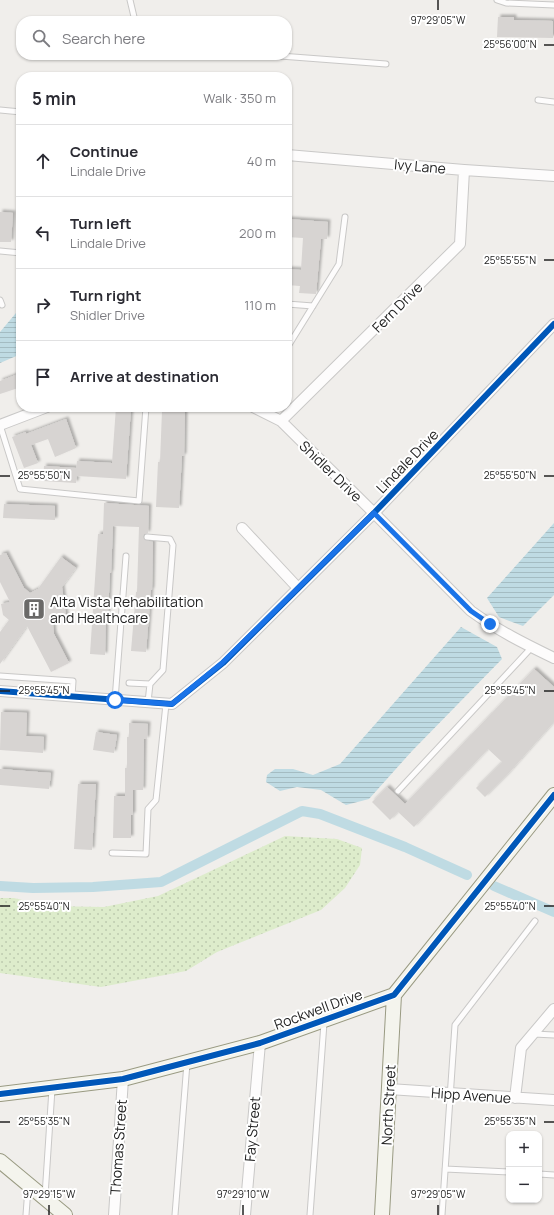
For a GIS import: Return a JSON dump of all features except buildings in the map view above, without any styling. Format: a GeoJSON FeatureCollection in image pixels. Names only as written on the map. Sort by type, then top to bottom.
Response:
{"type":"FeatureCollection","features":[{"type":"Feature","properties":{"kind":"street","name":"Ivy Lane"},"geometry":{"type":"LineString","coordinates":[[292,155],[554,176]]}},
{"type":"Feature","properties":{"kind":"street","name":"Fern Drive"},"geometry":{"type":"LineString","coordinates":[[292,410],[460,244],[464,170]]}},
{"type":"Feature","properties":{"kind":"street","name":"Lindale Drive"},"geometry":{"type":"LineString","coordinates":[[166,704],[172,704],[222,663],[374,513],[554,324]]}},
{"type":"Feature","properties":{"kind":"street"},"geometry":{"type":"LineString","coordinates":[[0,425],[34,412]]}},
{"type":"Feature","properties":{"kind":"street","name":"Shidler Drive"},"geometry":{"type":"LineString","coordinates":[[263,412],[281,421],[471,611],[490,624],[554,658]]}},
{"type":"Feature","properties":{"kind":"street","name":"Fern Drive"},"geometry":{"type":"LineString","coordinates":[[281,421],[290,412]]}},
{"type":"Feature","properties":{"kind":"street"},"geometry":{"type":"LineString","coordinates":[[242,528],[298,588]]}},
{"type":"Feature","properties":{"kind":"street"},"geometry":{"type":"LineString","coordinates":[[0,691],[166,704]]}},
{"type":"Feature","properties":{"kind":"street"},"geometry":{"type":"LineString","coordinates":[[394,995],[554,795]]}},
{"type":"Feature","properties":{"kind":"street","name":"Rockwell Drive"},"geometry":{"type":"LineString","coordinates":[[0,1094],[123,1079],[260,1043],[394,995]]}},
{"type":"Feature","properties":{"kind":"street","name":"North Street"},"geometry":{"type":"LineString","coordinates":[[382,1215],[394,995]]}},
{"type":"Feature","properties":{"kind":"street"},"geometry":{"type":"LineString","coordinates":[[515,1098],[521,1048],[554,1009]]}},
{"type":"Feature","properties":{"kind":"street","name":"Fay Street"},"geometry":{"type":"LineString","coordinates":[[245,1215],[260,1043]]}},
{"type":"Feature","properties":{"kind":"street","name":"Thomas Street"},"geometry":{"type":"LineString","coordinates":[[114,1215],[123,1079]]}},
{"type":"Feature","properties":{"kind":"street","name":"Hipp Avenue"},"geometry":{"type":"LineString","coordinates":[[389,1089],[554,1100]]}},
{"type":"Feature","properties":{"kind":"street"},"geometry":{"type":"LineString","coordinates":[[0,1161],[65,1215]]}},
{"type":"Feature","properties":{"kind":"lane"},"geometry":{"type":"LineString","coordinates":[[130,0],[134,16]]}},
{"type":"Feature","properties":{"kind":"lane"},"geometry":{"type":"LineString","coordinates":[[497,0],[506,3],[554,5]]}},
{"type":"Feature","properties":{"kind":"lane"},"geometry":{"type":"LineString","coordinates":[[292,57],[386,64]]}},
{"type":"Feature","properties":{"kind":"lane"},"geometry":{"type":"LineString","coordinates":[[538,100],[554,102]]}},
{"type":"Feature","properties":{"kind":"lane"},"geometry":{"type":"LineString","coordinates":[[0,110],[16,112]]}},
{"type":"Feature","properties":{"kind":"lane"},"geometry":{"type":"LineString","coordinates":[[292,340],[339,264],[345,218]]}},
{"type":"Feature","properties":{"kind":"lane"},"geometry":{"type":"LineString","coordinates":[[0,251],[16,252]]}},
{"type":"Feature","properties":{"kind":"lane"},"geometry":{"type":"LineString","coordinates":[[292,304],[313,306]]}},
{"type":"Feature","properties":{"kind":"lane"},"geometry":{"type":"LineString","coordinates":[[0,425],[20,489],[139,501],[146,412]]}},
{"type":"Feature","properties":{"kind":"lane"},"geometry":{"type":"LineString","coordinates":[[147,537],[170,539],[173,545],[163,670],[150,684],[148,702]]}},
{"type":"Feature","properties":{"kind":"lane"},"geometry":{"type":"LineString","coordinates":[[115,700],[126,556]]}},
{"type":"Feature","properties":{"kind":"lane"},"geometry":{"type":"LineString","coordinates":[[398,791],[532,647]]}},
{"type":"Feature","properties":{"kind":"lane"},"geometry":{"type":"LineString","coordinates":[[0,676],[72,681],[72,696]]}},
{"type":"Feature","properties":{"kind":"lane"},"geometry":{"type":"LineString","coordinates":[[129,683],[150,684]]}},
{"type":"Feature","properties":{"kind":"lane"},"geometry":{"type":"LineString","coordinates":[[112,853],[146,854],[148,808],[156,800],[166,704]]}},
{"type":"Feature","properties":{"kind":"lane"},"geometry":{"type":"LineString","coordinates":[[442,1215],[455,1025],[535,921]]}},
{"type":"Feature","properties":{"kind":"lane"},"geometry":{"type":"LineString","coordinates":[[310,1215],[324,1020]]}},
{"type":"Feature","properties":{"kind":"lane"},"geometry":{"type":"LineString","coordinates":[[534,1034],[554,1036]]}},
{"type":"Feature","properties":{"kind":"lane"},"geometry":{"type":"LineString","coordinates":[[175,1215],[187,1062]]}},
{"type":"Feature","properties":{"kind":"lane"},"geometry":{"type":"LineString","coordinates":[[45,1198],[52,1088]]}},
{"type":"Feature","properties":{"kind":"lane"},"geometry":{"type":"LineString","coordinates":[[445,1168],[506,1172]]}},
{"type":"Feature","properties":{"kind":"lane"},"geometry":{"type":"LineString","coordinates":[[542,1174],[554,1175]]}},
{"type":"Feature","properties":{"kind":"lane"},"geometry":{"type":"LineString","coordinates":[[26,1215],[29,1185]]}},
{"type":"Feature","properties":{"kind":"green space"},"geometry":{"type":"Polygon","coordinates":[[[285,836],[337,839],[362,848],[360,865],[345,888],[321,910],[217,952],[186,971],[101,987],[0,973],[0,898],[14,898],[47,906],[104,907],[158,896],[285,836]]]}},
{"type":"Feature","properties":{"kind":"water"},"geometry":{"type":"Polygon","coordinates":[[[16,313],[16,356],[0,363],[0,332],[16,313]]]}},
{"type":"Feature","properties":{"kind":"water"},"geometry":{"type":"Polygon","coordinates":[[[554,523],[554,595],[523,626],[499,617],[487,598],[554,523]]]}},
{"type":"Feature","properties":{"kind":"water"},"geometry":{"type":"Polygon","coordinates":[[[461,627],[497,647],[502,659],[412,751],[369,799],[346,805],[321,790],[297,787],[280,791],[266,782],[267,775],[275,769],[293,769],[313,775],[340,764],[461,627]]]}},
{"type":"Feature","properties":{"kind":"waterway"},"geometry":{"type":"LineString","coordinates":[[0,886],[33,888],[93,887],[161,882],[302,811],[320,814],[405,847],[467,875]]}},
{"type":"Feature","properties":{"kind":"waterway"},"geometry":{"type":"LineString","coordinates":[[494,886],[554,912]]}},
{"type":"Feature","properties":{"kind":"cycle path"},"geometry":{"type":"LineString","coordinates":[[0,691],[172,704],[223,663],[374,513],[554,324]]}},
{"type":"Feature","properties":{"kind":"cycle path"},"geometry":{"type":"LineString","coordinates":[[0,1094],[123,1079],[260,1043],[394,995],[554,795]]}},
{"type":"Feature","properties":{"kind":"place","name":"Alta Vista Rehabilitation and Healthcare"},"geometry":{"type":"Point","coordinates":[34,609]}},
{"type":"Feature","properties":{"kind":"route"},"geometry":{"type":"LineString","coordinates":[[115,700],[172,704],[222,663],[374,513],[471,611],[490,624]]}}]}
